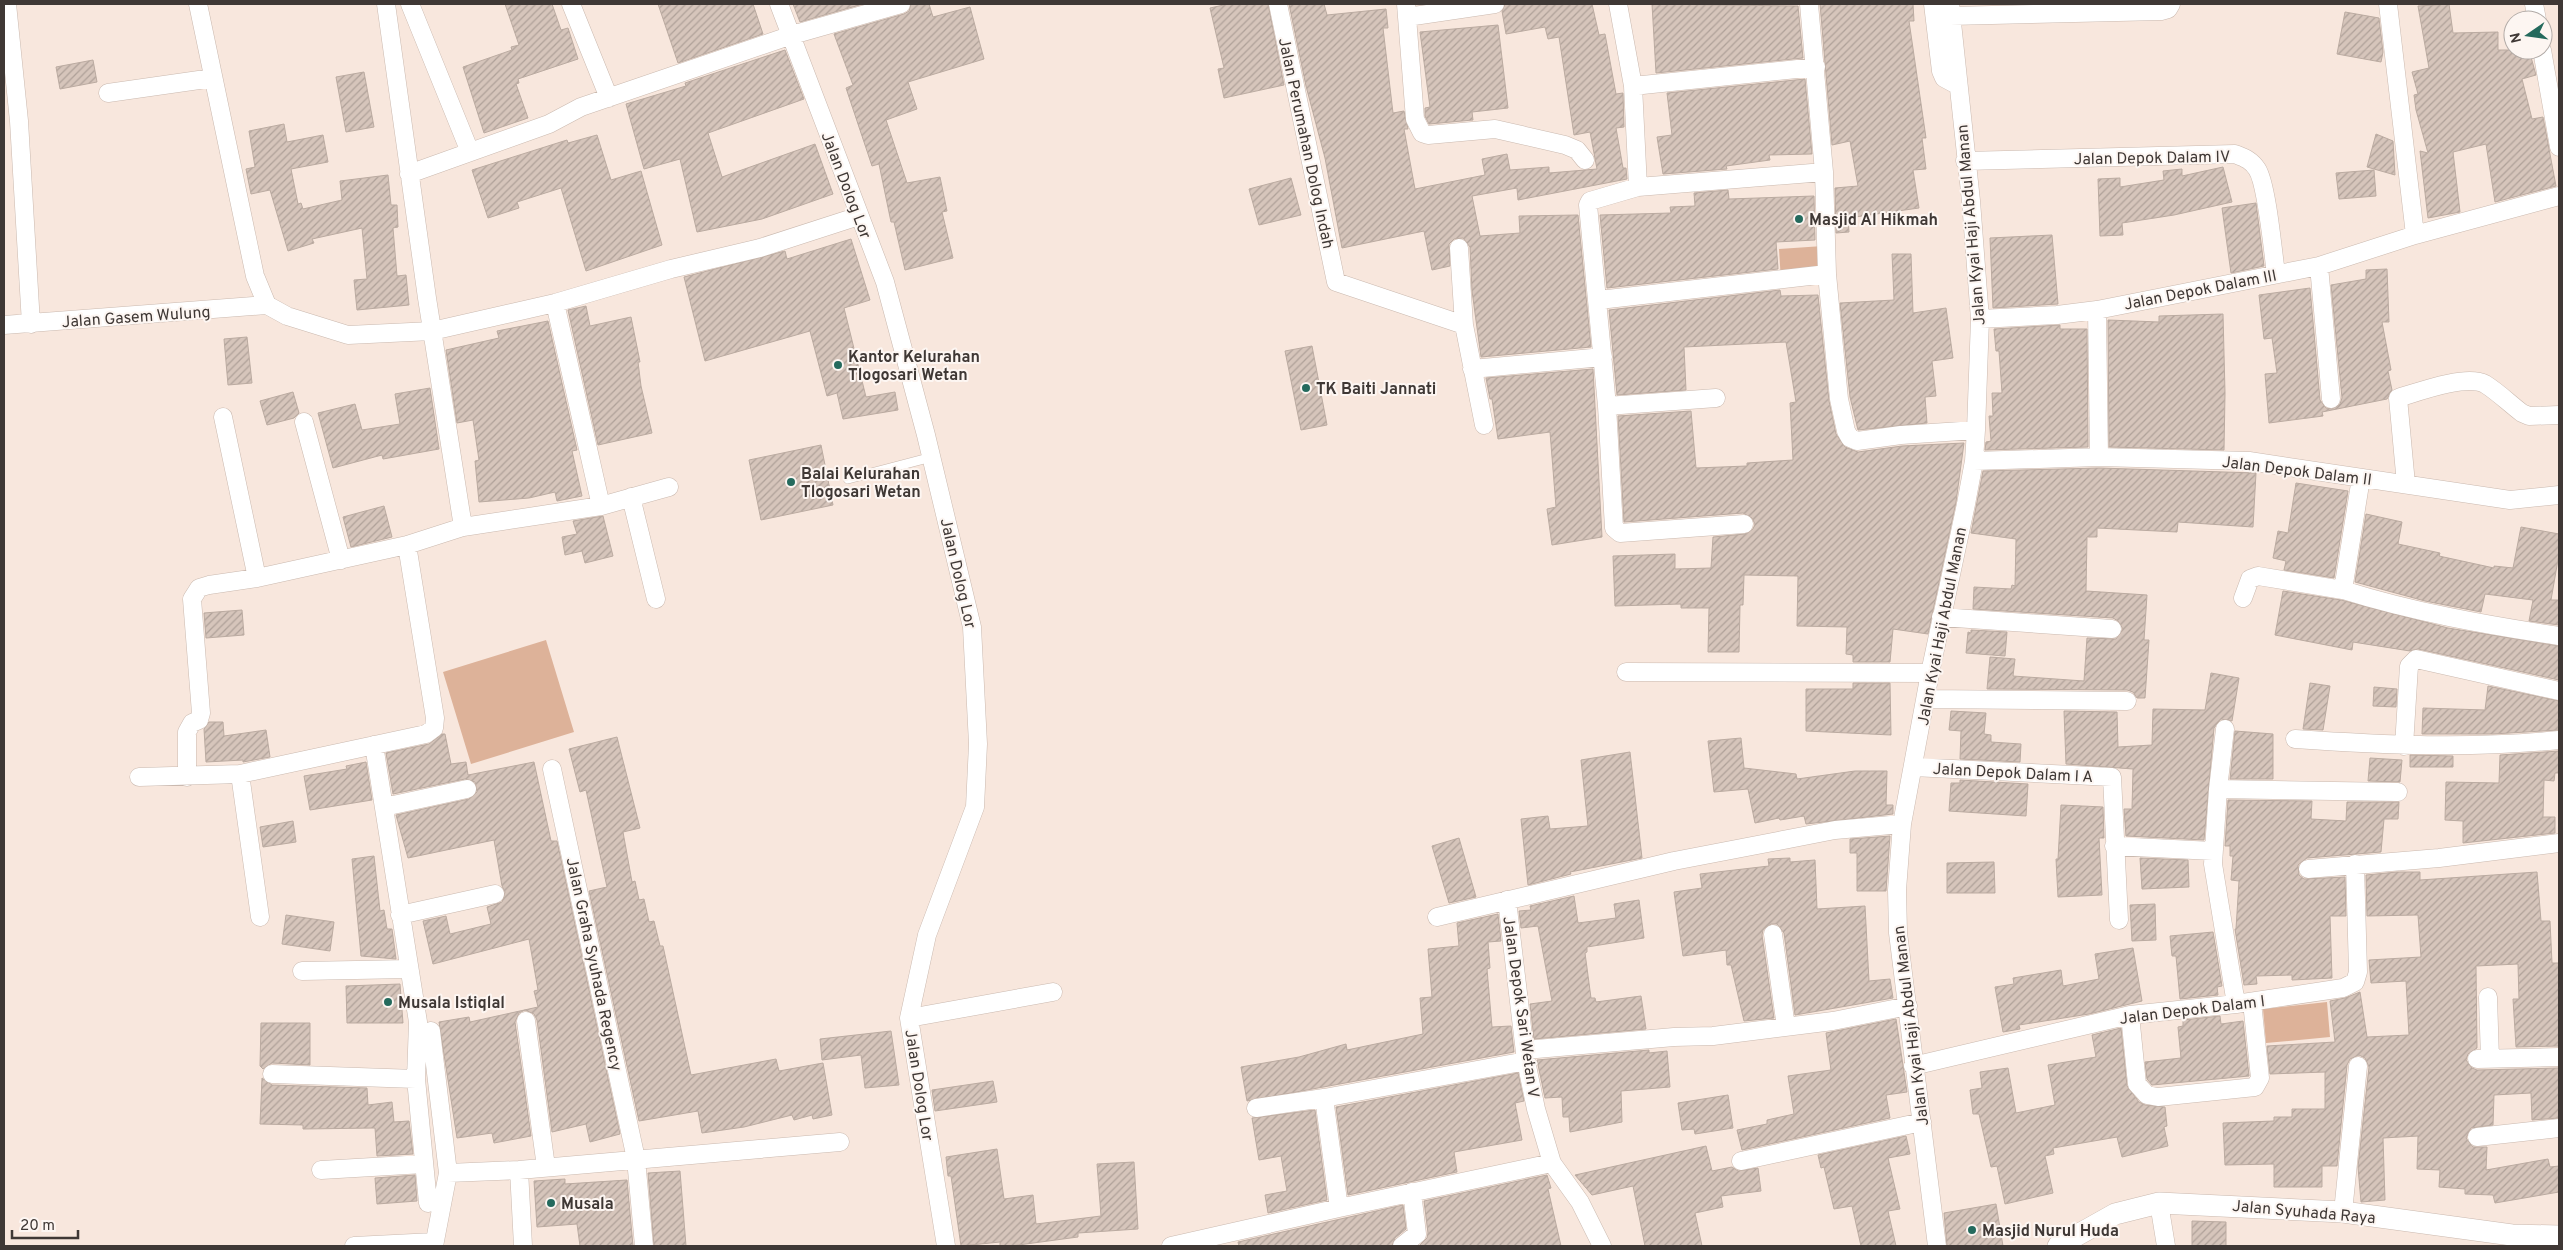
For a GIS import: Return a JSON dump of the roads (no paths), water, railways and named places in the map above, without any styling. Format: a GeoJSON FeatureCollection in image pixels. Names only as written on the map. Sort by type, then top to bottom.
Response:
{"type":"FeatureCollection","features":[{"type":"Feature","properties":{"kind":"street"},"geometry":{"type":"LineString","coordinates":[[7,4],[19,121],[30,324]]}},
{"type":"Feature","properties":{"kind":"street"},"geometry":{"type":"LineString","coordinates":[[198,4],[255,276],[267,305],[287,316],[348,335],[432,331],[555,303],[671,269],[760,248],[859,216]]}},
{"type":"Feature","properties":{"kind":"street"},"geometry":{"type":"LineString","coordinates":[[386,4],[432,331],[463,527]]}},
{"type":"Feature","properties":{"kind":"street"},"geometry":{"type":"LineString","coordinates":[[410,4],[470,152]]}},
{"type":"Feature","properties":{"kind":"street"},"geometry":{"type":"LineString","coordinates":[[571,4],[609,98]]}},
{"type":"Feature","properties":{"kind":"street","name":"Jalan Dolog Lor"},"geometry":{"type":"LineString","coordinates":[[779,4],[885,282],[932,457],[972,627],[978,744],[975,808],[927,935],[909,1018],[946,1246]]}},
{"type":"Feature","properties":{"kind":"street"},"geometry":{"type":"LineString","coordinates":[[409,174],[549,124],[581,108],[609,98],[792,35],[901,4]]}},
{"type":"Feature","properties":{"kind":"street","name":"Jalan Perumahan Dolog Indah"},"geometry":{"type":"LineString","coordinates":[[1278,4],[1336,282],[1464,325]]}},
{"type":"Feature","properties":{"kind":"street"},"geometry":{"type":"LineString","coordinates":[[1495,4],[1406,10],[1416,119],[1422,133],[1428,135],[1495,129],[1565,145],[1577,150],[1586,160]]}},
{"type":"Feature","properties":{"kind":"street"},"geometry":{"type":"LineString","coordinates":[[1618,4],[1633,86],[1638,187]]}},
{"type":"Feature","properties":{"kind":"street"},"geometry":{"type":"LineString","coordinates":[[1809,4],[1824,172],[1826,274],[1839,398],[1846,431],[1850,438],[1857,441],[1901,435],[1976,430]]}},
{"type":"Feature","properties":{"kind":"street"},"geometry":{"type":"LineString","coordinates":[[1933,4],[1941,71],[1944,78],[1957,85]]}},
{"type":"Feature","properties":{"kind":"street"},"geometry":{"type":"LineString","coordinates":[[1950,10],[2161,11],[2168,8],[2171,4]]}},
{"type":"Feature","properties":{"kind":"street"},"geometry":{"type":"LineString","coordinates":[[2388,4],[2415,235]]}},
{"type":"Feature","properties":{"kind":"street","name":"Jalan Kyai Haji Abdul Manan"},"geometry":{"type":"LineString","coordinates":[[1937,1246],[1922,1122],[1913,1066],[1908,1006],[1898,933],[1897,890],[1902,824],[1930,672],[1974,461],[1976,430],[1980,318],[1971,201],[1965,162],[1950,10]]}},
{"type":"Feature","properties":{"kind":"street"},"geometry":{"type":"LineString","coordinates":[[2544,60],[2559,147]]}},
{"type":"Feature","properties":{"kind":"street"},"geometry":{"type":"LineString","coordinates":[[1633,86],[1816,67]]}},
{"type":"Feature","properties":{"kind":"street"},"geometry":{"type":"LineString","coordinates":[[108,93],[213,78]]}},
{"type":"Feature","properties":{"kind":"street","name":"Jalan Depok Dalam IV"},"geometry":{"type":"LineString","coordinates":[[1965,162],[2235,154],[2249,159],[2258,171],[2263,186],[2276,274]]}},
{"type":"Feature","properties":{"kind":"street"},"geometry":{"type":"LineString","coordinates":[[1744,524],[1618,532],[1614,522],[1607,406],[1590,201],[1638,187],[1824,172]]}},
{"type":"Feature","properties":{"kind":"street","name":"Jalan Depok Dalam III"},"geometry":{"type":"LineString","coordinates":[[1980,318],[2057,315],[2097,310],[2320,266],[2415,235],[2559,196]]}},
{"type":"Feature","properties":{"kind":"street"},"geometry":{"type":"LineString","coordinates":[[1459,248],[1464,325],[1484,425]]}},
{"type":"Feature","properties":{"kind":"street"},"geometry":{"type":"LineString","coordinates":[[2320,266],[2331,399]]}},
{"type":"Feature","properties":{"kind":"street"},"geometry":{"type":"LineString","coordinates":[[1599,300],[1826,274]]}},
{"type":"Feature","properties":{"kind":"street"},"geometry":{"type":"LineString","coordinates":[[555,303],[601,506]]}},
{"type":"Feature","properties":{"kind":"street","name":"Jalan Gasem Wulung"},"geometry":{"type":"LineString","coordinates":[[4,325],[267,305]]}},
{"type":"Feature","properties":{"kind":"street"},"geometry":{"type":"LineString","coordinates":[[2097,310],[2099,457]]}},
{"type":"Feature","properties":{"kind":"street"},"geometry":{"type":"LineString","coordinates":[[1472,370],[1603,357]]}},
{"type":"Feature","properties":{"kind":"street"},"geometry":{"type":"LineString","coordinates":[[2406,484],[2398,398],[2434,387],[2478,382],[2485,384],[2522,413],[2529,416],[2559,415]]}},
{"type":"Feature","properties":{"kind":"street"},"geometry":{"type":"LineString","coordinates":[[1607,406],[1716,398]]}},
{"type":"Feature","properties":{"kind":"street"},"geometry":{"type":"LineString","coordinates":[[223,417],[257,578]]}},
{"type":"Feature","properties":{"kind":"street"},"geometry":{"type":"LineString","coordinates":[[304,422],[341,560]]}},
{"type":"Feature","properties":{"kind":"street","name":"Jalan Depok Dalam II"},"geometry":{"type":"LineString","coordinates":[[1974,461],[2099,457],[2249,461],[2510,500],[2559,495]]}},
{"type":"Feature","properties":{"kind":"street"},"geometry":{"type":"LineString","coordinates":[[2343,590],[2361,478]]}},
{"type":"Feature","properties":{"kind":"street"},"geometry":{"type":"LineString","coordinates":[[188,777],[187,732],[192,723],[199,720],[201,713],[194,594],[198,588],[257,578],[407,545],[463,527],[601,506],[670,487]]}},
{"type":"Feature","properties":{"kind":"street"},"geometry":{"type":"LineString","coordinates":[[631,497],[656,599]]}},
{"type":"Feature","properties":{"kind":"street"},"geometry":{"type":"LineString","coordinates":[[139,777],[240,774],[426,734],[434,728],[435,718],[407,545]]}},
{"type":"Feature","properties":{"kind":"street"},"geometry":{"type":"LineString","coordinates":[[2243,598],[2250,579],[2258,576],[2343,590],[2373,600],[2490,626],[2559,636]]}},
{"type":"Feature","properties":{"kind":"street"},"geometry":{"type":"LineString","coordinates":[[1941,617],[2112,629]]}},
{"type":"Feature","properties":{"kind":"street"},"geometry":{"type":"LineString","coordinates":[[2404,746],[2409,666],[2416,660],[2559,691]]}},
{"type":"Feature","properties":{"kind":"street"},"geometry":{"type":"LineString","coordinates":[[1626,672],[1930,672]]}},
{"type":"Feature","properties":{"kind":"street"},"geometry":{"type":"LineString","coordinates":[[1925,699],[2127,701]]}},
{"type":"Feature","properties":{"kind":"street"},"geometry":{"type":"LineString","coordinates":[[2130,1015],[2137,1084],[2147,1095],[2158,1097],[2255,1087],[2260,1078],[2213,864],[2218,789],[2225,729]]}},
{"type":"Feature","properties":{"kind":"street"},"geometry":{"type":"LineString","coordinates":[[2295,739],[2404,746],[2529,743],[2559,740]]}},
{"type":"Feature","properties":{"kind":"street"},"geometry":{"type":"LineString","coordinates":[[374,744],[418,1022],[416,1079],[428,1203]]}},
{"type":"Feature","properties":{"kind":"street","name":"Jalan Depok Dalam I A"},"geometry":{"type":"LineString","coordinates":[[1913,767],[2112,777],[2114,846]]}},
{"type":"Feature","properties":{"kind":"street","name":"Jalan Graha Syuhada Regency"},"geometry":{"type":"LineString","coordinates":[[552,769],[636,1159],[644,1246]]}},
{"type":"Feature","properties":{"kind":"street"},"geometry":{"type":"LineString","coordinates":[[240,774],[260,917]]}},
{"type":"Feature","properties":{"kind":"street"},"geometry":{"type":"LineString","coordinates":[[384,807],[466,789]]}},
{"type":"Feature","properties":{"kind":"street"},"geometry":{"type":"LineString","coordinates":[[2218,789],[2398,792]]}},
{"type":"Feature","properties":{"kind":"street"},"geometry":{"type":"LineString","coordinates":[[1437,917],[1674,861],[1835,830],[1902,824]]}},
{"type":"Feature","properties":{"kind":"street"},"geometry":{"type":"LineString","coordinates":[[2308,869],[2439,858],[2559,843]]}},
{"type":"Feature","properties":{"kind":"street"},"geometry":{"type":"LineString","coordinates":[[2119,920],[2114,846],[2213,851]]}},
{"type":"Feature","properties":{"kind":"street","name":"Jalan Depok Dalam I"},"geometry":{"type":"LineString","coordinates":[[1913,1066],[2130,1015],[2244,1003],[2344,988],[2355,982],[2358,972],[2355,864]]}},
{"type":"Feature","properties":{"kind":"street"},"geometry":{"type":"LineString","coordinates":[[400,915],[495,894]]}},
{"type":"Feature","properties":{"kind":"street","name":"Jalan Depok Sari Wetan V"},"geometry":{"type":"LineString","coordinates":[[1507,900],[1525,1055],[1536,1109],[1552,1163],[1580,1202],[1602,1246]]}},
{"type":"Feature","properties":{"kind":"street"},"geometry":{"type":"LineString","coordinates":[[1773,934],[1786,1027]]}},
{"type":"Feature","properties":{"kind":"street"},"geometry":{"type":"LineString","coordinates":[[302,971],[409,969]]}},
{"type":"Feature","properties":{"kind":"street"},"geometry":{"type":"LineString","coordinates":[[909,1018],[1053,992]]}},
{"type":"Feature","properties":{"kind":"street"},"geometry":{"type":"LineString","coordinates":[[2488,997],[2484,1059],[2559,1057]]}},
{"type":"Feature","properties":{"kind":"street"},"geometry":{"type":"LineString","coordinates":[[1256,1108],[1324,1098],[1525,1055],[1674,1037],[1714,1036],[1833,1021],[1908,1006]]}},
{"type":"Feature","properties":{"kind":"street"},"geometry":{"type":"LineString","coordinates":[[526,1021],[546,1167]]}},
{"type":"Feature","properties":{"kind":"street"},"geometry":{"type":"LineString","coordinates":[[354,1246],[434,1244],[448,1173],[431,1031]]}},
{"type":"Feature","properties":{"kind":"street"},"geometry":{"type":"LineString","coordinates":[[2343,1212],[2358,1066]]}},
{"type":"Feature","properties":{"kind":"street"},"geometry":{"type":"LineString","coordinates":[[272,1074],[416,1079]]}},
{"type":"Feature","properties":{"kind":"street"},"geometry":{"type":"LineString","coordinates":[[1324,1098],[1339,1208]]}},
{"type":"Feature","properties":{"kind":"street"},"geometry":{"type":"LineString","coordinates":[[1741,1161],[1922,1122]]}},
{"type":"Feature","properties":{"kind":"street"},"geometry":{"type":"LineString","coordinates":[[2477,1137],[2559,1128]]}},
{"type":"Feature","properties":{"kind":"street"},"geometry":{"type":"LineString","coordinates":[[448,1173],[519,1170],[840,1142]]}},
{"type":"Feature","properties":{"kind":"street"},"geometry":{"type":"LineString","coordinates":[[1171,1246],[1552,1163]]}},
{"type":"Feature","properties":{"kind":"street"},"geometry":{"type":"LineString","coordinates":[[321,1170],[424,1164]]}},
{"type":"Feature","properties":{"kind":"street"},"geometry":{"type":"LineString","coordinates":[[519,1170],[523,1246]]}},
{"type":"Feature","properties":{"kind":"street"},"geometry":{"type":"LineString","coordinates":[[1402,1246],[1417,1234],[1412,1192]]}},
{"type":"Feature","properties":{"kind":"street"},"geometry":{"type":"LineString","coordinates":[[2160,1203],[2166,1246]]}},
{"type":"Feature","properties":{"kind":"street","name":"Jalan Syuhada Raya"},"geometry":{"type":"LineString","coordinates":[[2058,1246],[2115,1214],[2160,1203],[2343,1212],[2512,1235],[2559,1236]]}},
{"type":"Feature","properties":{"kind":"lane"},"geometry":{"type":"LineString","coordinates":[[848,479],[932,457]]}},
{"type":"Feature","properties":{"kind":"place","name":"Masjid Al Hikmah"},"geometry":{"type":"Point","coordinates":[1799,219]}},
{"type":"Feature","properties":{"kind":"place","name":"Kantor Kelurahan Tlogosari Wetan"},"geometry":{"type":"Point","coordinates":[838,365]}},
{"type":"Feature","properties":{"kind":"place","name":"TK Baiti Jannati"},"geometry":{"type":"Point","coordinates":[1306,388]}},
{"type":"Feature","properties":{"kind":"place","name":"Balai Kelurahan Tlogosari Wetan"},"geometry":{"type":"Point","coordinates":[791,482]}},
{"type":"Feature","properties":{"kind":"place","name":"Musala Istiqlal"},"geometry":{"type":"Point","coordinates":[388,1002]}},
{"type":"Feature","properties":{"kind":"place","name":"Musala"},"geometry":{"type":"Point","coordinates":[551,1203]}},
{"type":"Feature","properties":{"kind":"place","name":"Masjid Nurul Huda"},"geometry":{"type":"Point","coordinates":[1972,1230]}}]}
